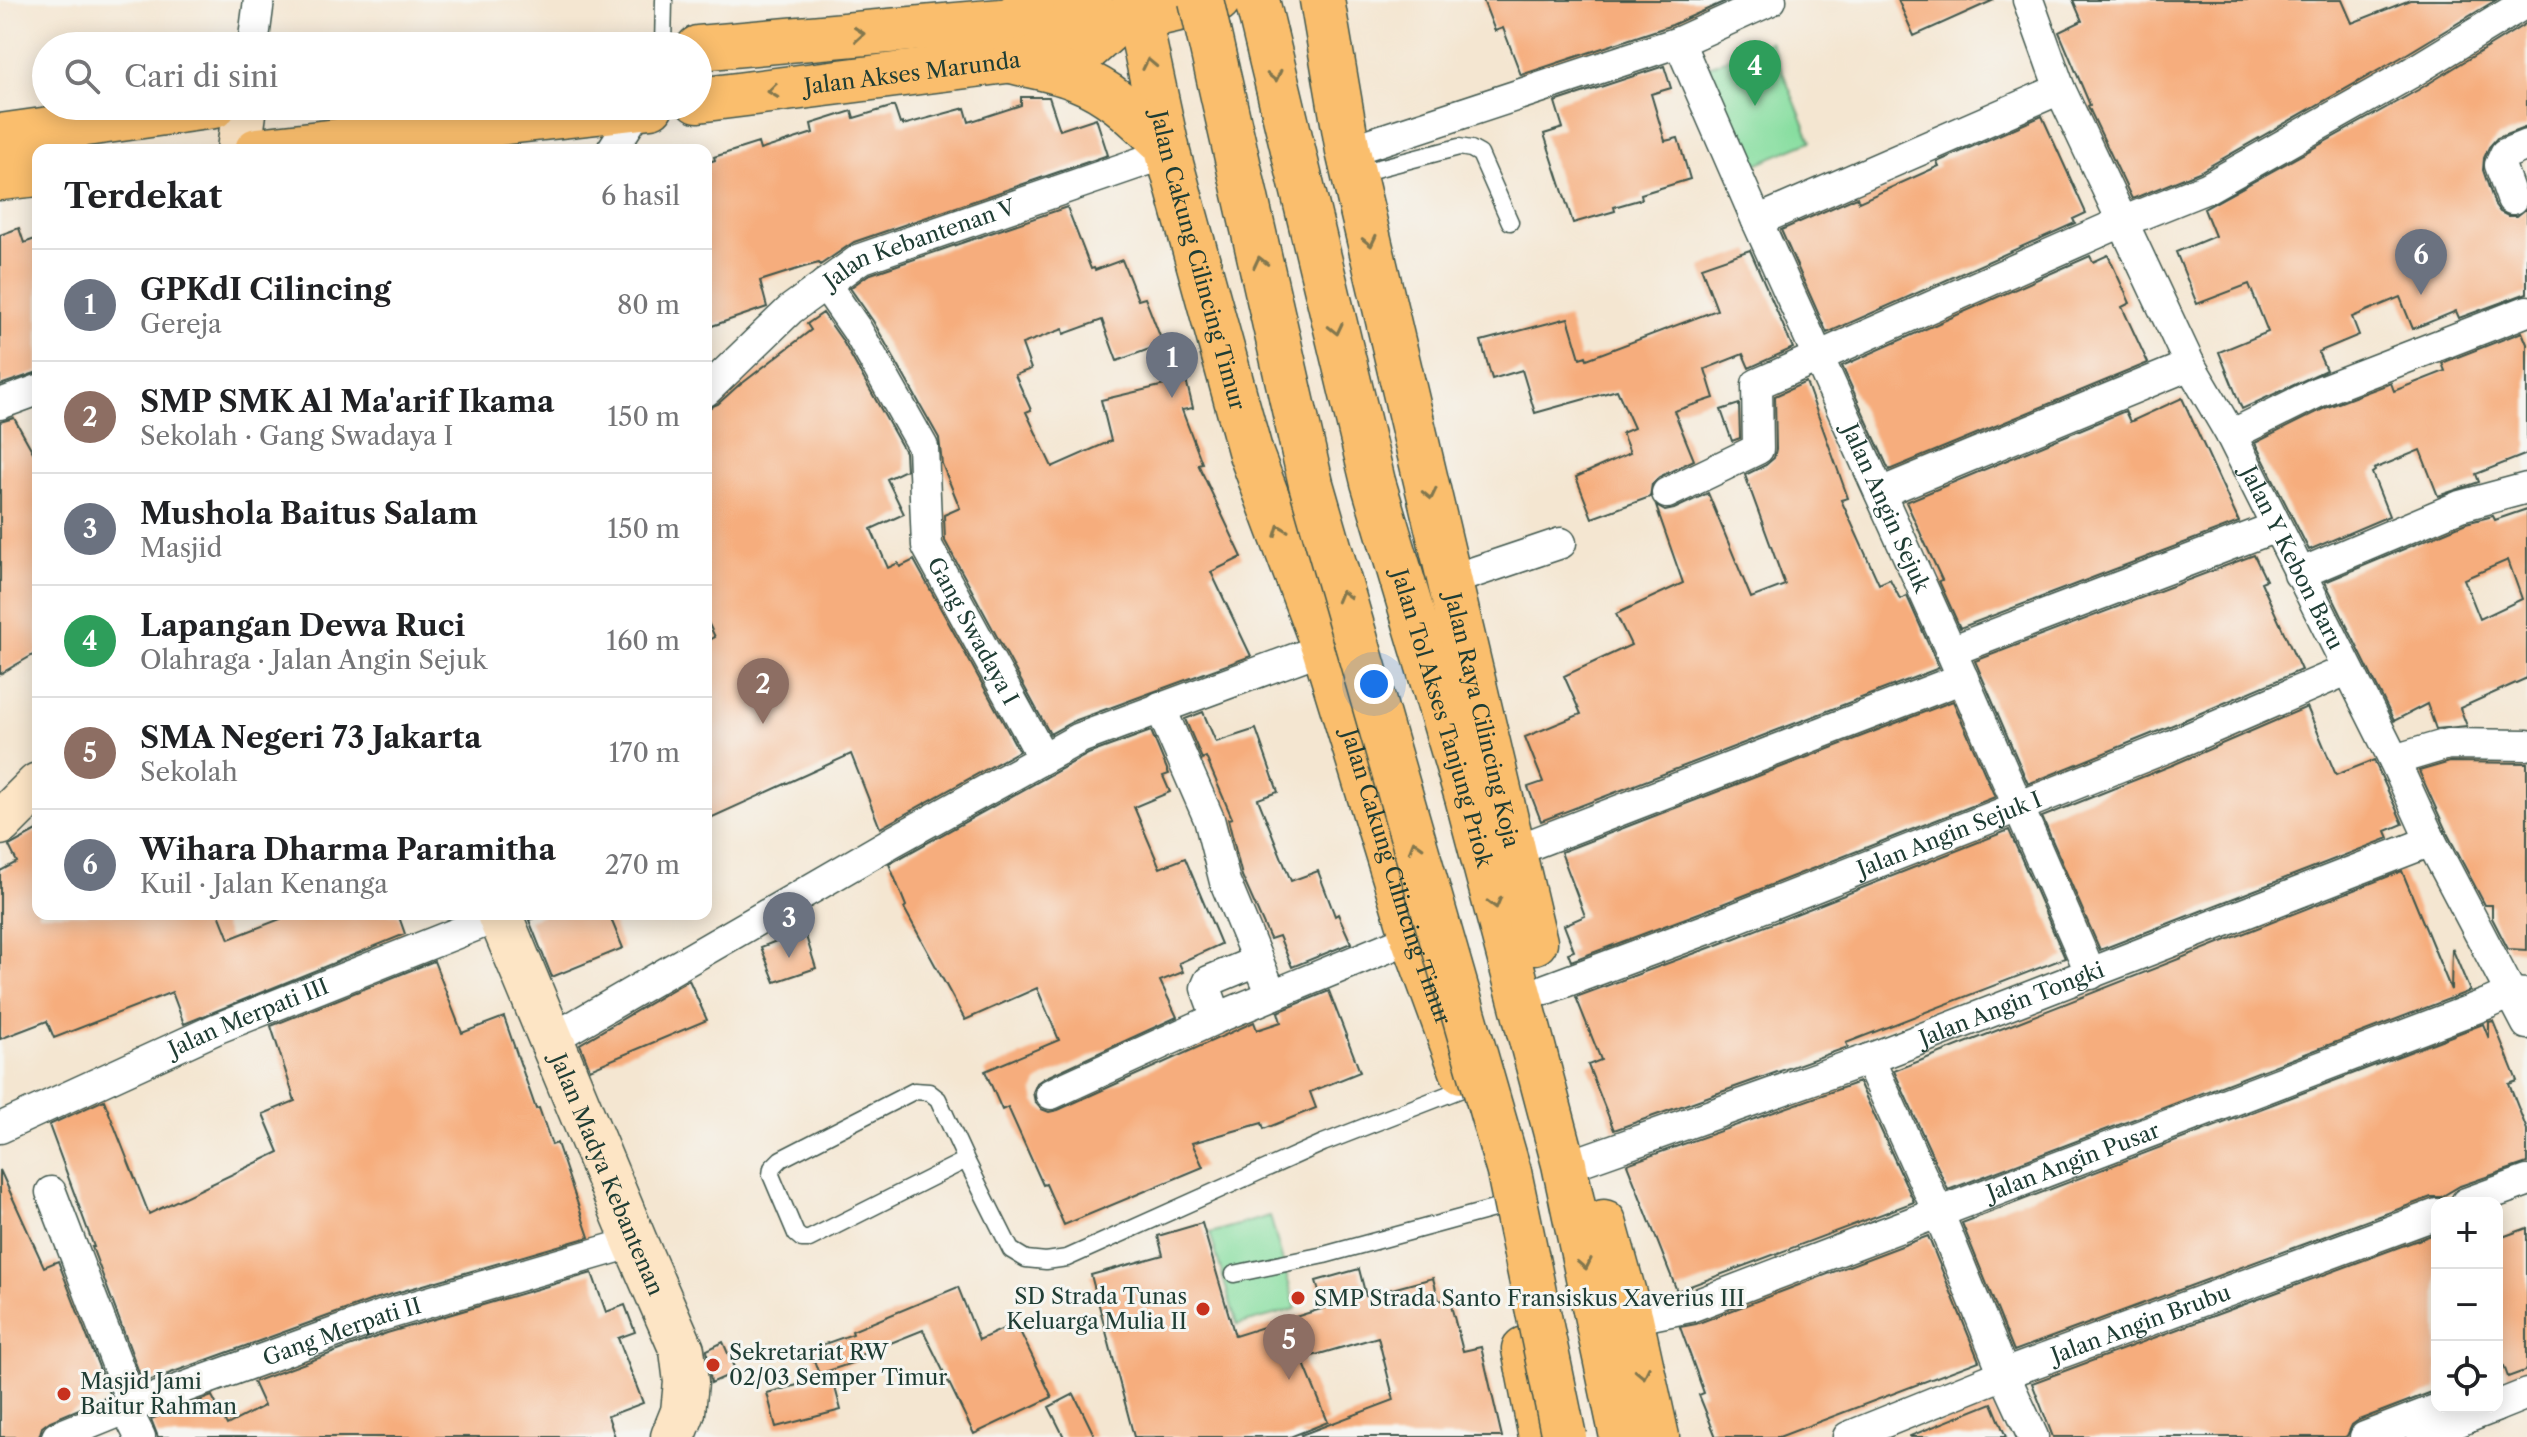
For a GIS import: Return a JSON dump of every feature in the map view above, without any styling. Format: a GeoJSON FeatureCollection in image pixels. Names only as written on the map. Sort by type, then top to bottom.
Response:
{"type":"FeatureCollection","features":[{"type":"Feature","properties":{"kind":"main road"},"geometry":{"type":"LineString","coordinates":[[1201,0],[1311,484],[1509,1172],[1564,1437]]}},
{"type":"Feature","properties":{"kind":"main road","name":"Jalan Akses Marunda"},"geometry":{"type":"LineString","coordinates":[[712,97],[1079,14],[1130,14],[1218,0]]}},
{"type":"Feature","properties":{"kind":"main road","name":"Jalan Tol Akses Tanjung Priok"},"geometry":{"type":"LineString","coordinates":[[1257,0],[1373,482],[1467,797],[1564,1164],[1622,1437]]}},
{"type":"Feature","properties":{"kind":"main road","name":"Jalan Raya Cilincing Koja"},"geometry":{"type":"LineString","coordinates":[[1322,0],[1351,163],[1546,989],[1587,1159],[1631,1319],[1657,1437]]}},
{"type":"Feature","properties":{"kind":"main road","name":"Jalan Cakung Cilincing Timur"},"geometry":{"type":"LineString","coordinates":[[1130,14],[1251,454],[1324,648],[1413,937],[1467,1087],[1497,1208],[1541,1437]]}},
{"type":"Feature","properties":{"kind":"main road"},"geometry":{"type":"LineString","coordinates":[[1019,27],[1075,77],[1118,101],[1168,150]]}},
{"type":"Feature","properties":{"kind":"main road","name":"Jalan Akses Marunda"},"geometry":{"type":"LineString","coordinates":[[712,47],[1019,27]]}},
{"type":"Feature","properties":{"kind":"main road"},"geometry":{"type":"LineString","coordinates":[[0,136],[114,120]]}},
{"type":"Feature","properties":{"kind":"main road"},"geometry":{"type":"LineString","coordinates":[[311,144],[528,120]]}},
{"type":"Feature","properties":{"kind":"main road"},"geometry":{"type":"LineString","coordinates":[[0,178],[32,175]]}},
{"type":"Feature","properties":{"kind":"street"},"geometry":{"type":"LineString","coordinates":[[255,32],[259,0]]}},
{"type":"Feature","properties":{"kind":"street"},"geometry":{"type":"LineString","coordinates":[[1351,163],[1679,42],[1771,0]]}},
{"type":"Feature","properties":{"kind":"street","name":"Jalan Y Kebon Baru"},"geometry":{"type":"LineString","coordinates":[[2028,0],[2060,89],[2190,365],[2231,435],[2394,760],[2431,841],[2519,994],[2527,1024]]}},
{"type":"Feature","properties":{"kind":"street"},"geometry":{"type":"LineString","coordinates":[[1667,493],[1758,449],[1757,384],[2122,222],[2207,188],[2409,74],[2527,2]]}},
{"type":"Feature","properties":{"kind":"street","name":"Jalan Angin Sejuk"},"geometry":{"type":"LineString","coordinates":[[1679,42],[1957,664],[2091,974]]}},
{"type":"Feature","properties":{"kind":"street"},"geometry":{"type":"LineString","coordinates":[[1757,221],[2060,89]]}},
{"type":"Feature","properties":{"kind":"street"},"geometry":{"type":"LineString","coordinates":[[240,144],[243,120]]}},
{"type":"Feature","properties":{"kind":"street"},"geometry":{"type":"LineString","coordinates":[[617,144],[635,120]]}},
{"type":"Feature","properties":{"kind":"street"},"geometry":{"type":"LineString","coordinates":[[2512,199],[2500,170],[2501,159],[2505,154],[2527,145]]}},
{"type":"Feature","properties":{"kind":"street","name":"Jalan Kebantenan V"},"geometry":{"type":"LineString","coordinates":[[712,385],[791,309],[860,259],[1168,150]]}},
{"type":"Feature","properties":{"kind":"street","name":"Gang Swadaya I"},"geometry":{"type":"LineString","coordinates":[[825,284],[857,330],[923,447],[927,546],[1043,758]]}},
{"type":"Feature","properties":{"kind":"street"},"geometry":{"type":"LineString","coordinates":[[2231,435],[2318,392],[2527,311]]}},
{"type":"Feature","properties":{"kind":"street"},"geometry":{"type":"LineString","coordinates":[[1880,493],[2190,365]]}},
{"type":"Feature","properties":{"kind":"street"},"geometry":{"type":"LineString","coordinates":[[0,404],[32,392]]}},
{"type":"Feature","properties":{"kind":"street"},"geometry":{"type":"LineString","coordinates":[[2299,574],[2460,506],[2527,488]]}},
{"type":"Feature","properties":{"kind":"street"},"geometry":{"type":"LineString","coordinates":[[1514,851],[2276,527]]}},
{"type":"Feature","properties":{"kind":"street"},"geometry":{"type":"LineString","coordinates":[[1451,580],[1561,543]]}},
{"type":"Feature","properties":{"kind":"street"},"geometry":{"type":"LineString","coordinates":[[550,1040],[892,842],[1080,738],[1324,648]]}},
{"type":"Feature","properties":{"kind":"street","name":"Jalan Angin Sejuk I"},"geometry":{"type":"LineString","coordinates":[[1546,989],[2018,807],[2347,670]]}},
{"type":"Feature","properties":{"kind":"street"},"geometry":{"type":"LineString","coordinates":[[1160,707],[1209,819],[1225,882],[1272,995]]}},
{"type":"Feature","properties":{"kind":"street"},"geometry":{"type":"LineString","coordinates":[[2394,760],[2448,744],[2527,745]]}},
{"type":"Feature","properties":{"kind":"street","name":"Jalan Angin Tongki"},"geometry":{"type":"LineString","coordinates":[[1587,1159],[1869,1059],[2431,841]]}},
{"type":"Feature","properties":{"kind":"street","name":"Jalan Merpati III"},"geometry":{"type":"LineString","coordinates":[[0,1128],[218,1028],[488,920]]}},
{"type":"Feature","properties":{"kind":"street","name":"Jalan Madya Kebantenan"},"geometry":{"type":"LineString","coordinates":[[502,920],[682,1350],[686,1382],[683,1412],[673,1437]]}},
{"type":"Feature","properties":{"kind":"street"},"geometry":{"type":"LineString","coordinates":[[1051,1094],[1217,1018],[1413,937]]}},
{"type":"Feature","properties":{"kind":"street"},"geometry":{"type":"LineString","coordinates":[[1217,1018],[1206,988],[1209,981],[1257,961]]}},
{"type":"Feature","properties":{"kind":"street","name":"Jalan Angin Pusar"},"geometry":{"type":"LineString","coordinates":[[1631,1319],[1690,1307],[2519,994]]}},
{"type":"Feature","properties":{"kind":"street"},"geometry":{"type":"LineString","coordinates":[[1869,1059],[1939,1214],[2033,1437]]}},
{"type":"Feature","properties":{"kind":"street"},"geometry":{"type":"LineString","coordinates":[[2483,1197],[2527,1181]]}},
{"type":"Feature","properties":{"kind":"street"},"geometry":{"type":"LineString","coordinates":[[51,1192],[140,1437]]}},
{"type":"Feature","properties":{"kind":"street","name":"Jalan Angin Brubu"},"geometry":{"type":"LineString","coordinates":[[1848,1437],[2004,1374],[2431,1216]]}},
{"type":"Feature","properties":{"kind":"street","name":"Gang Merpati II"},"geometry":{"type":"LineString","coordinates":[[57,1437],[381,1316],[635,1242]]}},
{"type":"Feature","properties":{"kind":"street"},"geometry":{"type":"LineString","coordinates":[[2503,1384],[2527,1375]]}},
{"type":"Feature","properties":{"kind":"street"},"geometry":{"type":"LineString","coordinates":[[2503,1403],[2527,1394]]}},
{"type":"Feature","properties":{"kind":"street"},"geometry":{"type":"LineString","coordinates":[[2365,1437],[2431,1412]]}},
{"type":"Feature","properties":{"kind":"street"},"geometry":{"type":"LineString","coordinates":[[2418,1437],[2478,1413]]}},
{"type":"Feature","properties":{"kind":"lane"},"geometry":{"type":"LineString","coordinates":[[663,32],[664,0]]}},
{"type":"Feature","properties":{"kind":"lane"},"geometry":{"type":"LineString","coordinates":[[1351,163],[1459,147],[1471,149],[1480,154],[1510,222]]}},
{"type":"Feature","properties":{"kind":"lane"},"geometry":{"type":"LineString","coordinates":[[966,1160],[809,1239],[802,1239],[796,1234],[771,1175],[772,1168],[781,1159],[914,1091],[929,1092],[938,1099],[1011,1250],[1026,1259],[1046,1261],[1067,1258],[1323,1143],[1467,1087]]}},
{"type":"Feature","properties":{"kind":"lane"},"geometry":{"type":"LineString","coordinates":[[1234,1274],[1324,1255],[1497,1208]]}},
{"type":"Feature","properties":{"kind":"green space"},"geometry":{"type":"Polygon","coordinates":[[[1770,41],[1811,141],[1739,171],[1697,71],[1770,41]]]}},
{"type":"Feature","properties":{"kind":"green space"},"geometry":{"type":"Polygon","coordinates":[[[1270,1216],[1296,1309],[1237,1325],[1210,1233],[1270,1216]]]}},
{"type":"Feature","properties":{"kind":"building"},"geometry":{"type":"Polygon","coordinates":[[[1483,0],[1728,0],[1672,25],[1521,75],[1503,28],[1495,31],[1483,0]]]}},
{"type":"Feature","properties":{"kind":"building"},"geometry":{"type":"Polygon","coordinates":[[[1898,0],[1994,0],[1914,36],[1898,0]]]}},
{"type":"Feature","properties":{"kind":"building"},"geometry":{"type":"Polygon","coordinates":[[[2073,0],[2342,0],[2352,23],[2410,0],[2496,0],[2199,172],[2132,199],[2088,106],[2059,32],[2082,21],[2073,0]]]}},
{"type":"Feature","properties":{"kind":"building"},"geometry":{"type":"Polygon","coordinates":[[[2527,23],[2527,127],[2497,138],[2484,158],[2483,170],[2500,212],[2517,216],[2527,208],[2527,293],[2459,318],[2456,311],[2413,329],[2400,297],[2352,317],[2359,335],[2318,352],[2326,370],[2242,409],[2219,352],[2268,332],[2249,284],[2197,304],[2176,252],[2215,236],[2204,209],[2418,90],[2527,23]]]}},
{"type":"Feature","properties":{"kind":"building"},"geometry":{"type":"Polygon","coordinates":[[[1664,66],[1671,88],[1651,94],[1665,141],[1678,138],[1690,179],[1641,194],[1642,199],[1614,207],[1615,211],[1573,223],[1544,134],[1563,128],[1555,102],[1664,66]]]}},
{"type":"Feature","properties":{"kind":"building"},"geometry":{"type":"Polygon","coordinates":[[[1021,97],[1049,97],[1060,130],[1096,118],[1108,155],[854,242],[820,265],[760,281],[767,307],[712,326],[714,157],[758,143],[760,150],[813,133],[811,124],[852,111],[854,118],[894,106],[903,125],[965,108],[969,122],[1021,105],[1021,97]]]}},
{"type":"Feature","properties":{"kind":"building"},"geometry":{"type":"Polygon","coordinates":[[[2042,116],[2086,213],[2073,219],[2075,223],[1827,333],[1781,230],[1857,197],[1859,202],[1939,166],[1937,162],[2042,116]]]}},
{"type":"Feature","properties":{"kind":"building"},"geometry":{"type":"Polygon","coordinates":[[[1067,207],[1091,269],[1122,260],[1138,300],[1145,298],[1163,344],[1117,361],[1102,320],[1064,334],[1063,329],[1022,344],[1031,369],[1015,375],[1031,410],[1026,412],[1052,467],[1111,441],[1101,400],[1186,380],[1193,408],[1182,410],[1202,463],[1198,464],[1242,557],[1211,572],[1251,656],[1074,721],[1050,734],[945,541],[944,515],[960,508],[942,464],[939,438],[873,321],[850,288],[868,275],[1067,207]]]}},
{"type":"Feature","properties":{"kind":"building"},"geometry":{"type":"Polygon","coordinates":[[[19,228],[24,243],[32,240],[32,374],[0,385],[0,235],[19,228]]]}},
{"type":"Feature","properties":{"kind":"building"},"geometry":{"type":"Polygon","coordinates":[[[1750,250],[1793,348],[1749,368],[1743,354],[1705,369],[1714,398],[1674,411],[1694,460],[1659,477],[1652,484],[1650,497],[1592,518],[1576,477],[1630,453],[1622,433],[1634,428],[1617,390],[1535,413],[1522,370],[1492,379],[1481,341],[1568,318],[1580,358],[1586,356],[1587,359],[1717,310],[1701,267],[1750,250]]]}},
{"type":"Feature","properties":{"kind":"building"},"geometry":{"type":"Polygon","coordinates":[[[2108,255],[2130,303],[2122,307],[2148,363],[1889,470],[1842,366],[2090,256],[2093,262],[2108,255]]]}},
{"type":"Feature","properties":{"kind":"building"},"geometry":{"type":"Polygon","coordinates":[[[823,313],[842,340],[905,452],[906,470],[887,479],[904,514],[871,529],[888,568],[898,563],[900,567],[914,560],[1019,751],[880,828],[851,754],[712,817],[712,639],[715,637],[712,631],[712,406],[811,330],[807,324],[823,313]]]}},
{"type":"Feature","properties":{"kind":"building"},"geometry":{"type":"Polygon","coordinates":[[[2522,332],[2527,344],[2527,454],[2476,474],[2479,482],[2438,496],[2420,450],[2374,469],[2372,473],[2389,516],[2309,550],[2255,443],[2325,408],[2391,383],[2394,391],[2445,371],[2442,363],[2522,332]]]}},
{"type":"Feature","properties":{"kind":"building"},"geometry":{"type":"Polygon","coordinates":[[[1806,382],[1848,498],[1841,500],[1879,584],[1890,579],[1900,599],[1907,596],[1939,668],[1541,821],[1528,787],[1543,782],[1525,737],[1581,714],[1564,676],[1631,645],[1616,614],[1683,583],[1656,506],[1665,511],[1674,509],[1708,493],[1751,598],[1785,585],[1745,475],[1774,458],[1775,396],[1806,382]]]}},
{"type":"Feature","properties":{"kind":"building"},"geometry":{"type":"Polygon","coordinates":[[[2182,398],[2239,522],[1960,628],[1906,502],[2125,411],[2130,422],[2182,398]]]}},
{"type":"Feature","properties":{"kind":"building"},"geometry":{"type":"Polygon","coordinates":[[[1739,404],[1740,438],[1732,441],[1721,410],[1739,404]]]}},
{"type":"Feature","properties":{"kind":"building"},"geometry":{"type":"Polygon","coordinates":[[[14,418],[32,450],[32,655],[0,674],[0,422],[14,418]]]}},
{"type":"Feature","properties":{"kind":"building"},"geometry":{"type":"Polygon","coordinates":[[[2527,509],[2527,678],[2460,708],[2467,726],[2436,729],[2427,704],[2394,721],[2325,582],[2466,523],[2493,516],[2495,520],[2527,509]],[[2508,560],[2464,579],[2480,619],[2522,599],[2508,560]]]}},
{"type":"Feature","properties":{"kind":"building"},"geometry":{"type":"Polygon","coordinates":[[[2254,555],[2266,580],[2261,582],[2301,670],[2028,784],[1975,661],[2254,555]]]}},
{"type":"Feature","properties":{"kind":"building"},"geometry":{"type":"Polygon","coordinates":[[[1953,701],[1995,797],[1571,961],[1568,953],[1574,951],[1564,925],[1585,916],[1561,852],[1953,701]]]}},
{"type":"Feature","properties":{"kind":"building"},"geometry":{"type":"Polygon","coordinates":[[[2307,707],[2336,775],[2374,760],[2403,824],[2386,831],[2389,838],[2100,950],[2042,817],[2307,707]]]}},
{"type":"Feature","properties":{"kind":"building"},"geometry":{"type":"Polygon","coordinates":[[[1203,712],[1216,742],[1256,729],[1278,792],[1258,799],[1291,881],[1318,871],[1335,916],[1338,914],[1351,943],[1292,967],[1279,936],[1270,939],[1242,876],[1228,819],[1232,818],[1206,757],[1202,759],[1185,719],[1203,712]]]}},
{"type":"Feature","properties":{"kind":"building"},"geometry":{"type":"Polygon","coordinates":[[[1151,731],[1169,774],[1163,776],[1170,792],[1134,807],[1160,868],[1185,858],[1221,944],[1179,963],[1183,972],[1160,981],[1177,1017],[1044,1078],[1037,1083],[1033,1092],[1035,1102],[1049,1112],[1058,1110],[1254,1022],[1257,1030],[1281,1022],[1278,1012],[1329,991],[1360,1072],[1310,1092],[1316,1108],[1264,1129],[1262,1123],[1192,1143],[1203,1167],[1064,1225],[1008,1107],[1002,1110],[985,1071],[1059,1040],[1037,988],[965,1020],[904,908],[906,906],[889,864],[1088,754],[1151,731]]]}},
{"type":"Feature","properties":{"kind":"building"},"geometry":{"type":"Polygon","coordinates":[[[2450,762],[2527,763],[2527,950],[2508,949],[2492,918],[2492,905],[2485,905],[2419,771],[2450,762]]]}},
{"type":"Feature","properties":{"kind":"building"},"geometry":{"type":"Polygon","coordinates":[[[2009,830],[2065,958],[1846,1043],[1848,1047],[1614,1130],[1588,1065],[1601,1060],[1576,997],[2009,830]]]}},
{"type":"Feature","properties":{"kind":"building"},"geometry":{"type":"Polygon","coordinates":[[[32,833],[32,920],[221,920],[229,939],[278,920],[400,920],[405,934],[184,1024],[172,992],[54,1038],[47,1021],[0,1039],[0,871],[17,862],[9,846],[32,833]]]}},
{"type":"Feature","properties":{"kind":"building"},"geometry":{"type":"Polygon","coordinates":[[[2402,871],[2451,990],[2452,948],[2470,991],[1948,1190],[1894,1071],[2402,871]]]}},
{"type":"Feature","properties":{"kind":"building"},"geometry":{"type":"Polygon","coordinates":[[[529,920],[611,920],[623,948],[552,977],[529,920]]]}},
{"type":"Feature","properties":{"kind":"building"},"geometry":{"type":"Polygon","coordinates":[[[804,930],[816,968],[775,982],[761,947],[804,930]]]}},
{"type":"Feature","properties":{"kind":"building"},"geometry":{"type":"Polygon","coordinates":[[[434,961],[462,1033],[504,1017],[536,1109],[539,1108],[552,1145],[557,1143],[589,1237],[375,1299],[143,1383],[49,1125],[104,1100],[149,1214],[279,1152],[263,1114],[295,1101],[271,1026],[434,961]]]}},
{"type":"Feature","properties":{"kind":"building"},"geometry":{"type":"Polygon","coordinates":[[[689,980],[707,1020],[590,1069],[580,1044],[689,980]]]}},
{"type":"Feature","properties":{"kind":"building"},"geometry":{"type":"Polygon","coordinates":[[[2493,1021],[2517,1081],[2509,1084],[2527,1130],[2527,1163],[2014,1351],[1962,1223],[2483,1024],[2489,1039],[2489,1022],[2493,1021]]]}},
{"type":"Feature","properties":{"kind":"building"},"geometry":{"type":"Polygon","coordinates":[[[1859,1082],[1914,1202],[1677,1291],[1627,1164],[1859,1082]]]}},
{"type":"Feature","properties":{"kind":"building"},"geometry":{"type":"Polygon","coordinates":[[[0,1170],[44,1267],[58,1261],[110,1396],[50,1421],[42,1427],[39,1437],[0,1437],[0,1170]]]}},
{"type":"Feature","properties":{"kind":"building"},"geometry":{"type":"Polygon","coordinates":[[[1202,1223],[1235,1336],[1324,1308],[1316,1281],[1359,1269],[1366,1296],[1433,1278],[1439,1301],[1449,1298],[1463,1351],[1481,1347],[1502,1437],[1302,1437],[1394,1400],[1378,1337],[1302,1359],[1328,1422],[1290,1437],[1134,1437],[1091,1275],[1163,1255],[1158,1236],[1202,1223]]]}},
{"type":"Feature","properties":{"kind":"building"},"geometry":{"type":"Polygon","coordinates":[[[2527,1228],[2527,1370],[2508,1377],[2503,1366],[2503,1237],[2527,1228]]]}},
{"type":"Feature","properties":{"kind":"building"},"geometry":{"type":"Polygon","coordinates":[[[2431,1235],[2431,1392],[2359,1420],[2345,1437],[2053,1437],[2032,1383],[2431,1235]]]}},
{"type":"Feature","properties":{"kind":"building"},"geometry":{"type":"Polygon","coordinates":[[[1928,1236],[1979,1361],[1779,1437],[1716,1437],[1699,1395],[1704,1393],[1680,1327],[1696,1324],[1928,1236]]]}},
{"type":"Feature","properties":{"kind":"building"},"geometry":{"type":"Polygon","coordinates":[[[592,1273],[606,1312],[625,1305],[635,1332],[618,1338],[643,1403],[608,1416],[615,1437],[158,1437],[151,1419],[212,1396],[227,1425],[264,1406],[253,1382],[387,1333],[592,1273]]]}},
{"type":"Feature","properties":{"kind":"building"},"geometry":{"type":"Polygon","coordinates":[[[958,1287],[979,1340],[1016,1323],[1052,1397],[974,1434],[923,1330],[853,1358],[855,1362],[819,1374],[810,1349],[853,1334],[852,1331],[958,1287]]]}},
{"type":"Feature","properties":{"kind":"building","name":"Sekretariat RW 02/03 Semper Timur"},"geometry":{"type":"Polygon","coordinates":[[[723,1342],[736,1372],[711,1383],[707,1350],[723,1342]]]}},
{"type":"Feature","properties":{"kind":"building"},"geometry":{"type":"Polygon","coordinates":[[[832,1376],[841,1410],[776,1427],[767,1393],[832,1376]]]}},
{"type":"Feature","properties":{"kind":"building"},"geometry":{"type":"Polygon","coordinates":[[[1074,1394],[1095,1437],[1064,1437],[1049,1407],[1074,1394]]]}},
{"type":"Feature","properties":{"kind":"building"},"geometry":{"type":"Polygon","coordinates":[[[1992,1403],[2006,1437],[1910,1436],[1992,1403]]]}},
{"type":"Feature","properties":{"kind":"place","name":"Lapangan Dewa Ruci"},"geometry":{"type":"Point","coordinates":[1755,106]}},
{"type":"Feature","properties":{"kind":"place","name":"Wihara Dharma Paramitha"},"geometry":{"type":"Point","coordinates":[2421,295]}},
{"type":"Feature","properties":{"kind":"place","name":"GPKdI Cilincing"},"geometry":{"type":"Point","coordinates":[1172,398]}},
{"type":"Feature","properties":{"kind":"place","name":"SMP SMK Al Ma'arif Ikama"},"geometry":{"type":"Point","coordinates":[763,724]}},
{"type":"Feature","properties":{"kind":"place","name":"Mushola Baitus Salam"},"geometry":{"type":"Point","coordinates":[789,958]}},
{"type":"Feature","properties":{"kind":"place","name":"SMP Strada Santo Fransiskus Xaverius III"},"geometry":{"type":"Point","coordinates":[1298,1298]}},
{"type":"Feature","properties":{"kind":"place","name":"SD Strada Tunas Keluarga Mulia II"},"geometry":{"type":"Point","coordinates":[1203,1309]}},
{"type":"Feature","properties":{"kind":"place","name":"Sekretariat RW 02/03 Semper Timur"},"geometry":{"type":"Point","coordinates":[713,1365]}},
{"type":"Feature","properties":{"kind":"place","name":"SMA Negeri 73 Jakarta"},"geometry":{"type":"Point","coordinates":[1289,1380]}},
{"type":"Feature","properties":{"kind":"place","name":"Masjid Jami Baitur Rahman"},"geometry":{"type":"Point","coordinates":[64,1394]}}]}
